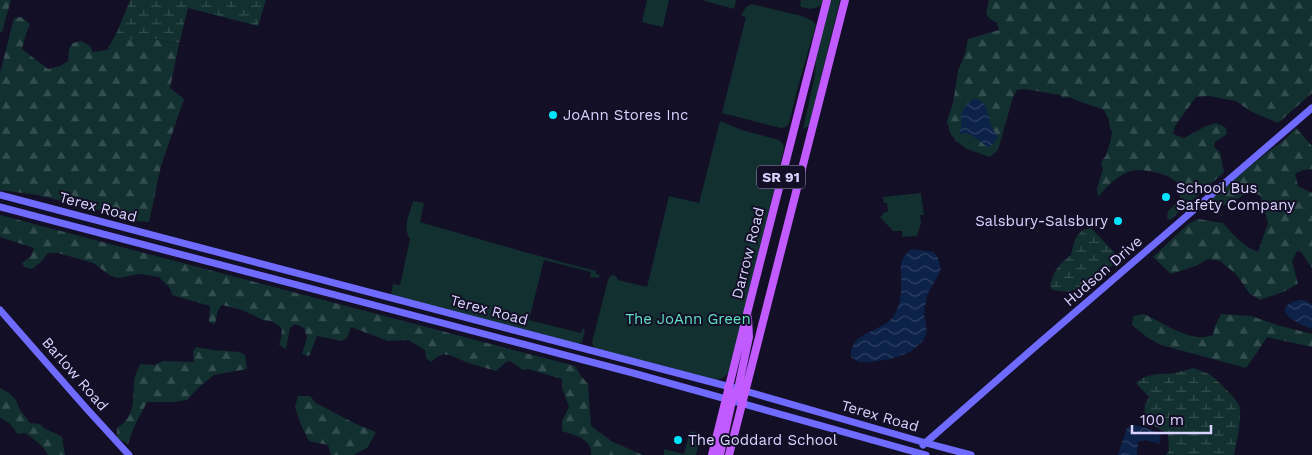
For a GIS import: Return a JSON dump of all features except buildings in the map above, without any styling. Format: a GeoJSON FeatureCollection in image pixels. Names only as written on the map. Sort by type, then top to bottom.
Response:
{"type":"FeatureCollection","features":[{"type":"Feature","properties":{"kind":"main road","name":"Darrow Road"},"geometry":{"type":"LineString","coordinates":[[712,455],[729,400],[728,387],[827,0]]}},
{"type":"Feature","properties":{"kind":"main road","name":"Darrow Road"},"geometry":{"type":"LineString","coordinates":[[730,455],[743,404],[742,390],[845,0]]}},
{"type":"Feature","properties":{"kind":"main road"},"geometry":{"type":"LineString","coordinates":[[742,390],[749,337],[748,308]]}},
{"type":"Feature","properties":{"kind":"main road"},"geometry":{"type":"LineString","coordinates":[[720,455],[729,400]]}},
{"type":"Feature","properties":{"kind":"street","name":"Hudson Drive"},"geometry":{"type":"LineString","coordinates":[[914,454],[1312,108]]}},
{"type":"Feature","properties":{"kind":"street","name":"Terex Road"},"geometry":{"type":"LineString","coordinates":[[0,195],[742,390],[971,455]]}},
{"type":"Feature","properties":{"kind":"street","name":"Terex Road"},"geometry":{"type":"LineString","coordinates":[[0,207],[585,360],[914,454],[926,455]]}},
{"type":"Feature","properties":{"kind":"street"},"geometry":{"type":"LineString","coordinates":[[289,283],[292,272]]}},
{"type":"Feature","properties":{"kind":"street"},"geometry":{"type":"LineString","coordinates":[[384,308],[387,297]]}},
{"type":"Feature","properties":{"kind":"street","name":"Barlow Road"},"geometry":{"type":"LineString","coordinates":[[0,310],[129,455]]}},
{"type":"Feature","properties":{"kind":"street"},"geometry":{"type":"LineString","coordinates":[[585,360],[587,350]]}},
{"type":"Feature","properties":{"kind":"green space"},"geometry":{"type":"Polygon","coordinates":[[[0,0],[11,0],[2,32],[0,32],[0,0]]]}},
{"type":"Feature","properties":{"kind":"green space"},"geometry":{"type":"Polygon","coordinates":[[[130,0],[266,0],[258,26],[188,8],[179,44],[142,38],[126,41],[107,50],[118,30],[130,0]]]}},
{"type":"Feature","properties":{"kind":"green space"},"geometry":{"type":"Polygon","coordinates":[[[647,0],[669,0],[662,27],[642,22],[647,0]]]}},
{"type":"Feature","properties":{"kind":"green space"},"geometry":{"type":"Polygon","coordinates":[[[702,0],[736,0],[734,9],[702,0]]]}},
{"type":"Feature","properties":{"kind":"green space"},"geometry":{"type":"Polygon","coordinates":[[[801,0],[823,0],[821,6],[811,9],[801,7],[801,0]]]}},
{"type":"Feature","properties":{"kind":"green space"},"geometry":{"type":"Polygon","coordinates":[[[830,0],[840,0],[809,126],[803,129],[815,75],[816,55],[830,0]]]}},
{"type":"Feature","properties":{"kind":"green space"},"geometry":{"type":"Polygon","coordinates":[[[989,0],[1312,0],[1312,93],[1278,123],[1252,112],[1236,101],[1209,96],[1196,97],[1175,126],[1173,134],[1184,138],[1206,126],[1217,123],[1226,128],[1227,134],[1215,142],[1214,147],[1220,152],[1224,172],[1170,220],[1167,218],[1168,211],[1180,200],[1178,184],[1167,176],[1139,170],[1128,172],[1111,183],[1098,197],[1097,188],[1103,169],[1101,164],[1106,156],[1112,132],[1104,110],[1096,107],[1067,97],[1063,98],[1060,95],[1024,89],[1017,90],[1013,97],[998,150],[990,157],[967,149],[956,141],[950,133],[947,121],[953,103],[958,71],[968,39],[999,30],[997,23],[986,14],[989,0]]]}},
{"type":"Feature","properties":{"kind":"green space"},"geometry":{"type":"Polygon","coordinates":[[[752,4],[802,16],[813,21],[816,25],[789,123],[786,127],[781,128],[722,113],[746,17],[741,16],[746,7],[752,4]]]}},
{"type":"Feature","properties":{"kind":"green space"},"geometry":{"type":"Polygon","coordinates":[[[21,17],[30,24],[22,49],[48,69],[60,66],[68,61],[69,49],[73,43],[81,41],[90,46],[93,52],[107,50],[134,38],[149,38],[179,44],[170,88],[184,99],[161,166],[149,222],[134,221],[103,211],[37,195],[0,190],[0,73],[14,18],[21,17]]]}},
{"type":"Feature","properties":{"kind":"green space","name":"The JoAnn Green"},"geometry":{"type":"Polygon","coordinates":[[[720,121],[742,130],[779,140],[783,144],[784,149],[729,372],[723,378],[716,380],[594,348],[592,342],[610,276],[614,275],[618,280],[647,287],[669,196],[699,203],[720,121]]]}},
{"type":"Feature","properties":{"kind":"green space"},"geometry":{"type":"Polygon","coordinates":[[[1296,128],[1312,146],[1312,169],[1303,170],[1295,174],[1298,186],[1312,193],[1312,268],[1301,252],[1297,251],[1292,261],[1298,284],[1283,292],[1260,300],[1250,294],[1236,274],[1220,261],[1208,259],[1196,266],[1171,274],[1153,257],[1188,224],[1198,219],[1223,223],[1243,243],[1258,252],[1268,223],[1260,195],[1248,192],[1221,207],[1204,208],[1206,203],[1223,188],[1283,141],[1296,128]]]}},
{"type":"Feature","properties":{"kind":"green space"},"geometry":{"type":"Polygon","coordinates":[[[921,193],[924,215],[920,215],[921,223],[917,236],[902,237],[902,231],[893,231],[880,217],[885,212],[888,212],[887,203],[884,203],[883,197],[921,193]]]}},
{"type":"Feature","properties":{"kind":"green space"},"geometry":{"type":"Polygon","coordinates":[[[413,201],[424,203],[420,222],[596,271],[596,274],[600,275],[598,278],[590,277],[591,272],[544,260],[529,320],[581,333],[583,328],[585,330],[582,343],[576,344],[391,295],[393,284],[400,285],[410,239],[407,225],[413,201]]]}},
{"type":"Feature","properties":{"kind":"green space"},"geometry":{"type":"Polygon","coordinates":[[[0,215],[575,366],[588,384],[591,426],[613,442],[643,455],[591,455],[591,450],[586,441],[562,431],[562,421],[569,407],[562,388],[562,379],[528,369],[523,370],[510,361],[506,362],[496,371],[444,354],[431,362],[426,358],[425,350],[408,340],[388,341],[351,327],[347,338],[342,341],[317,336],[309,356],[302,354],[307,337],[304,328],[295,324],[290,328],[286,349],[279,345],[282,328],[271,321],[263,320],[242,310],[222,305],[215,324],[209,322],[210,306],[172,295],[170,288],[159,277],[139,274],[119,278],[111,276],[93,263],[58,253],[48,253],[32,269],[24,267],[22,263],[31,256],[34,248],[0,237],[0,215]]]}},
{"type":"Feature","properties":{"kind":"green space"},"geometry":{"type":"Polygon","coordinates":[[[1091,228],[1116,254],[1116,260],[1094,282],[1068,292],[1052,290],[1050,285],[1055,271],[1071,255],[1074,243],[1081,231],[1091,228]]]}},
{"type":"Feature","properties":{"kind":"green space"},"geometry":{"type":"Polygon","coordinates":[[[1144,314],[1176,331],[1199,337],[1213,335],[1221,314],[1251,316],[1312,334],[1312,347],[1267,337],[1246,368],[1161,345],[1148,338],[1132,325],[1133,316],[1144,314]]]}},
{"type":"Feature","properties":{"kind":"green space"},"geometry":{"type":"Polygon","coordinates":[[[196,347],[240,352],[245,355],[247,369],[214,375],[187,400],[147,402],[134,427],[128,444],[117,438],[117,428],[127,419],[132,408],[134,380],[140,364],[154,365],[163,361],[194,362],[193,351],[196,347]]]}},
{"type":"Feature","properties":{"kind":"green space"},"geometry":{"type":"Polygon","coordinates":[[[1194,368],[1212,376],[1230,393],[1239,405],[1240,422],[1234,455],[1166,455],[1169,451],[1168,434],[1144,420],[1145,404],[1149,397],[1136,383],[1151,375],[1194,368]]]}},
{"type":"Feature","properties":{"kind":"green space"},"geometry":{"type":"Polygon","coordinates":[[[0,388],[16,400],[20,410],[30,423],[40,424],[62,437],[65,455],[48,455],[44,448],[35,440],[25,433],[18,434],[9,423],[0,418],[0,388]]]}},
{"type":"Feature","properties":{"kind":"green space"},"geometry":{"type":"Polygon","coordinates":[[[298,396],[310,396],[316,403],[356,424],[376,432],[368,447],[354,455],[331,455],[328,445],[309,441],[295,407],[298,396]]]}},
{"type":"Feature","properties":{"kind":"green space"},"geometry":{"type":"Polygon","coordinates":[[[690,431],[701,434],[696,455],[664,455],[664,449],[684,454],[690,431]]]}},
{"type":"Feature","properties":{"kind":"water"},"geometry":{"type":"Polygon","coordinates":[[[974,99],[979,100],[985,106],[992,128],[997,135],[996,141],[989,147],[972,135],[960,134],[959,132],[962,127],[963,111],[974,99]]]}},
{"type":"Feature","properties":{"kind":"water"},"geometry":{"type":"Polygon","coordinates":[[[912,249],[934,252],[938,258],[941,270],[927,295],[924,313],[927,332],[923,341],[910,352],[891,359],[859,362],[851,357],[855,342],[887,322],[893,317],[898,308],[901,287],[901,263],[912,249]]]}},
{"type":"Feature","properties":{"kind":"water"},"geometry":{"type":"Polygon","coordinates":[[[1298,300],[1305,300],[1312,305],[1312,329],[1300,324],[1285,312],[1285,308],[1289,304],[1298,300]]]}},
{"type":"Feature","properties":{"kind":"water"},"geometry":{"type":"Polygon","coordinates":[[[1134,425],[1148,429],[1161,436],[1159,444],[1146,440],[1138,442],[1137,455],[1118,455],[1127,428],[1134,425]]]}},
{"type":"Feature","properties":{"kind":"place","name":"JoAnn Stores Inc"},"geometry":{"type":"Point","coordinates":[553,115]}},
{"type":"Feature","properties":{"kind":"place","name":"School Bus Safety Company"},"geometry":{"type":"Point","coordinates":[1166,197]}},
{"type":"Feature","properties":{"kind":"place","name":"Salsbury-Salsbury"},"geometry":{"type":"Point","coordinates":[1118,221]}},
{"type":"Feature","properties":{"kind":"place","name":"The Goddard School"},"geometry":{"type":"Point","coordinates":[678,440]}}]}
